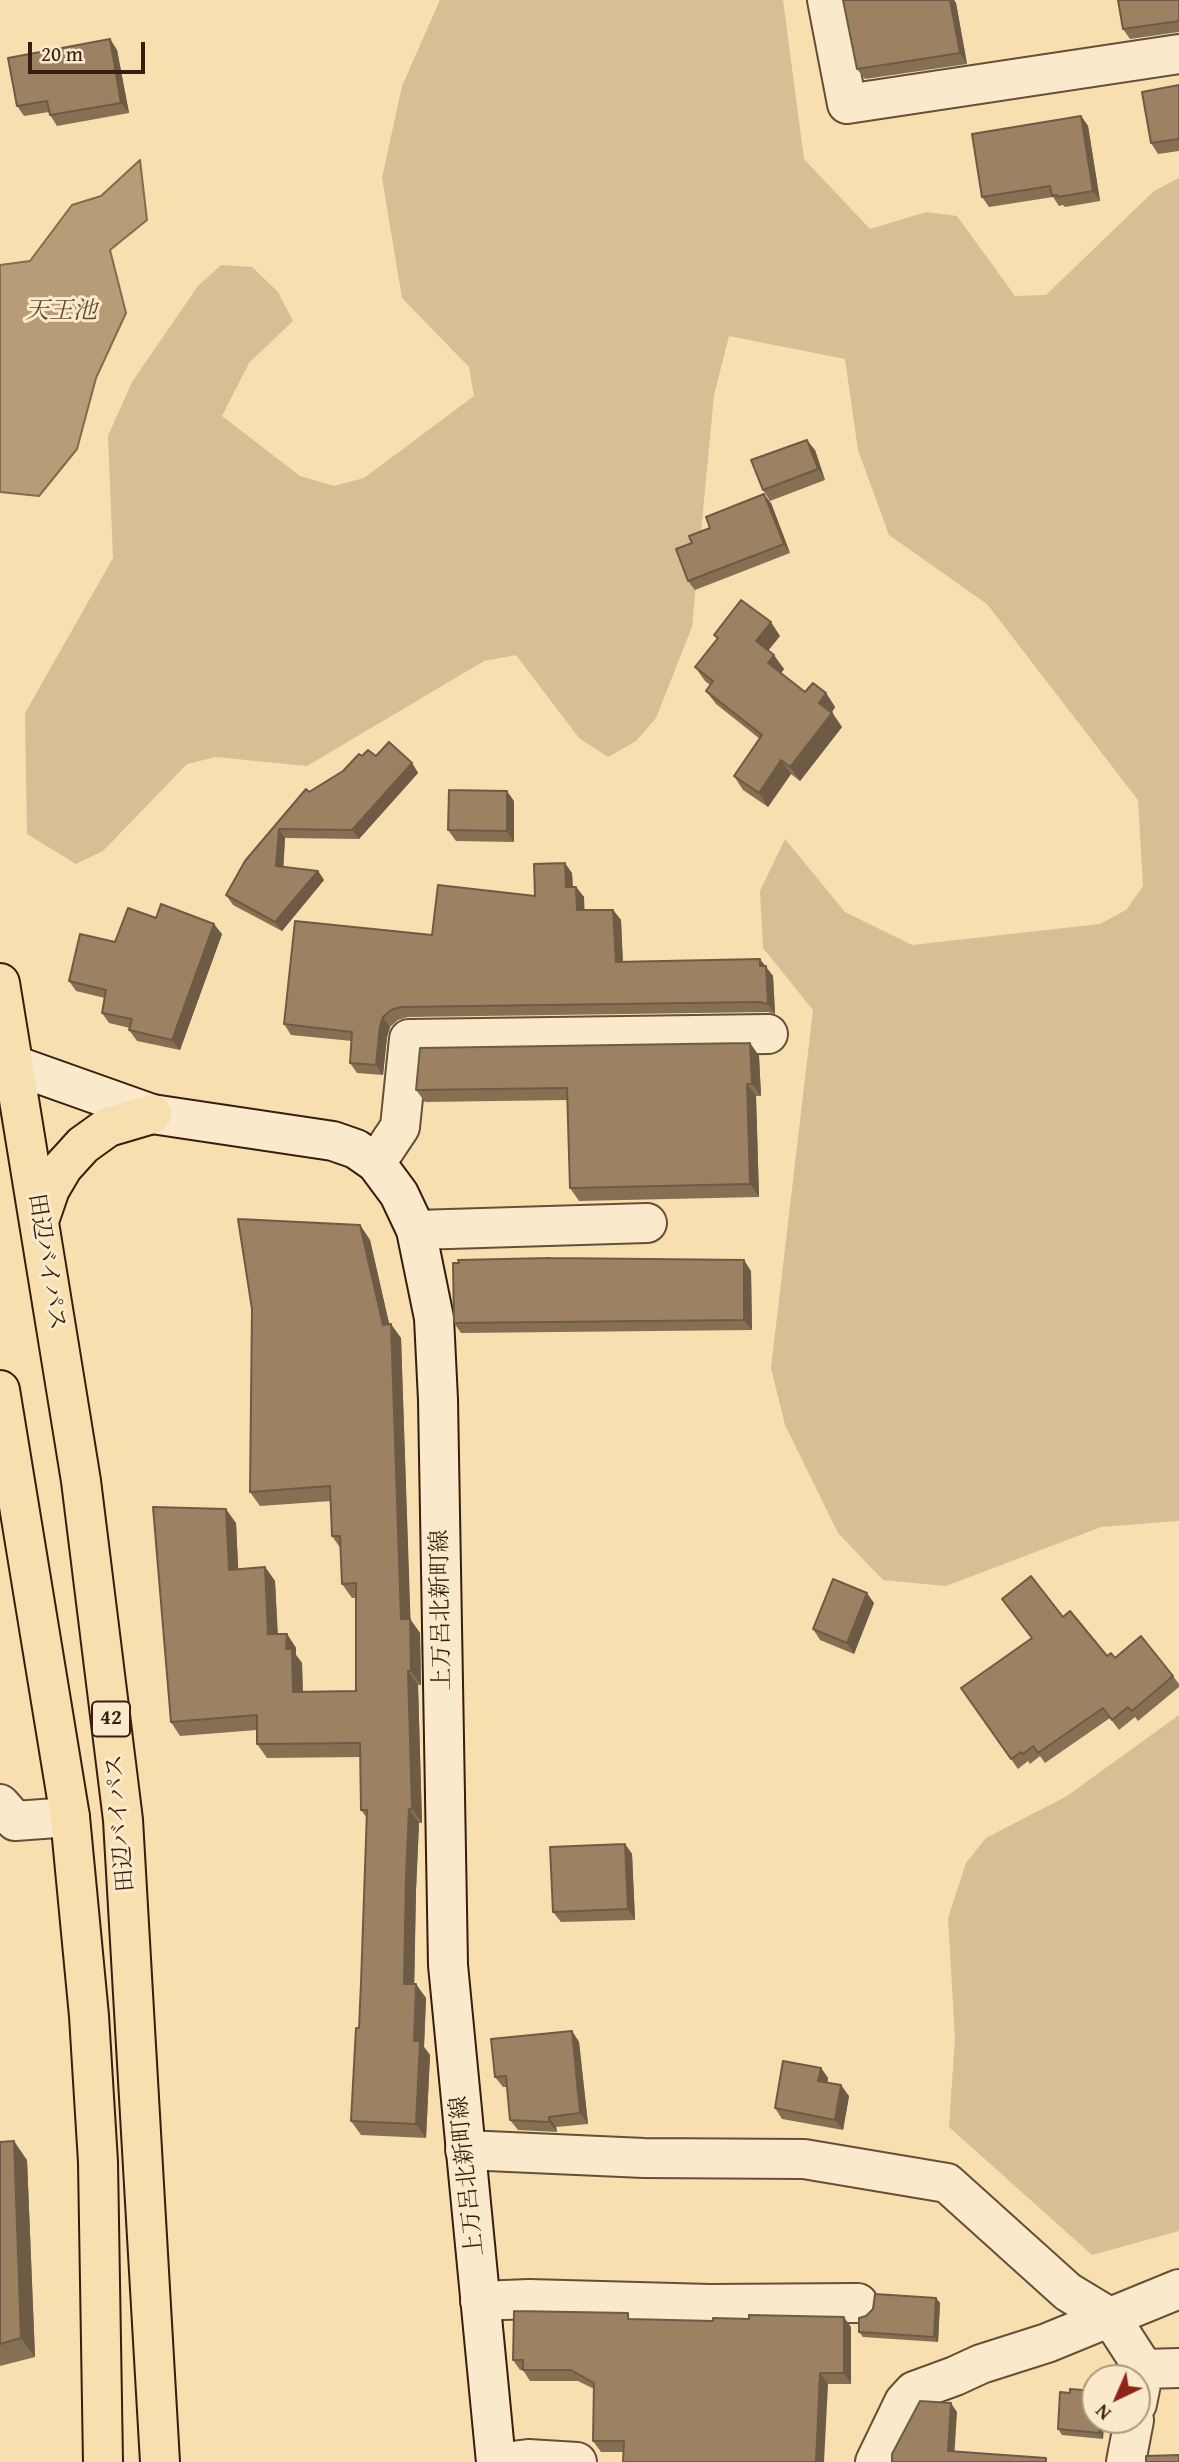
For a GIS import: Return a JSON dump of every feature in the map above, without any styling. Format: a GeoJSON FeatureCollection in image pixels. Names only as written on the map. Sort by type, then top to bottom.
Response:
{"type":"FeatureCollection","features":[{"type":"Feature","properties":{"kind":"highway","name":"田辺バイパス"},"geometry":{"type":"LineString","coordinates":[[0,982],[7,1064],[39,1220],[81,1480],[123,1820],[160,2462]]}},
{"type":"Feature","properties":{"kind":"highway"},"geometry":{"type":"LineString","coordinates":[[39,1220],[50,1189],[62,1167],[83,1145],[108,1127],[152,1114]]}},
{"type":"Feature","properties":{"kind":"highway"},"geometry":{"type":"LineString","coordinates":[[0,1390],[70,1817],[89,2016],[98,2162],[103,2462]]}},
{"type":"Feature","properties":{"kind":"street"},"geometry":{"type":"LineString","coordinates":[[827,0],[847,104],[1179,54]]}},
{"type":"Feature","properties":{"kind":"street"},"geometry":{"type":"LineString","coordinates":[[376,1163],[400,1127],[409,1039],[768,1034]]}},
{"type":"Feature","properties":{"kind":"street","name":"上万呂北新町線"},"geometry":{"type":"LineString","coordinates":[[7,1064],[152,1114],[333,1141],[356,1149],[376,1163],[399,1194],[416,1230],[434,1318],[438,1399],[448,1965],[496,2462]]}},
{"type":"Feature","properties":{"kind":"street"},"geometry":{"type":"LineString","coordinates":[[416,1230],[648,1223]]}},
{"type":"Feature","properties":{"kind":"street"},"geometry":{"type":"LineString","coordinates":[[0,1804],[15,1821],[70,1817]]}},
{"type":"Feature","properties":{"kind":"street"},"geometry":{"type":"LineString","coordinates":[[465,2150],[644,2158],[804,2160],[947,2183],[1068,2292],[1111,2318],[1153,2380]]}},
{"type":"Feature","properties":{"kind":"street"},"geometry":{"type":"LineString","coordinates":[[875,2462],[904,2402],[914,2390],[981,2364],[1047,2343],[1179,2289]]}},
{"type":"Feature","properties":{"kind":"street"},"geometry":{"type":"LineString","coordinates":[[480,2301],[529,2299],[710,2304],[858,2303]]}},
{"type":"Feature","properties":{"kind":"street"},"geometry":{"type":"LineString","coordinates":[[1126,2462],[1131,2434]]}},
{"type":"Feature","properties":{"kind":"street"},"geometry":{"type":"LineString","coordinates":[[504,2462],[528,2459],[577,2462]]}},
{"type":"Feature","properties":{"kind":"shaded area"},"geometry":{"type":"Polygon","coordinates":[[[440,0],[783,0],[804,159],[870,229],[926,212],[957,216],[1015,296],[1046,295],[1154,191],[1179,178],[1177,1521],[1101,1527],[946,1586],[883,1580],[838,1533],[785,1425],[771,1368],[813,1010],[763,948],[760,891],[785,839],[845,912],[912,945],[1100,924],[1126,910],[1143,886],[1138,800],[987,604],[889,535],[858,450],[845,359],[729,336],[714,395],[692,627],[656,718],[636,741],[608,757],[579,738],[516,655],[484,661],[307,766],[216,757],[187,764],[103,851],[76,864],[27,834],[25,713],[113,558],[108,436],[132,382],[198,286],[221,265],[252,267],[278,292],[293,321],[249,363],[222,416],[300,476],[334,486],[364,478],[474,396],[469,367],[402,298],[382,178],[402,86],[440,0]]]}},
{"type":"Feature","properties":{"kind":"shaded area"},"geometry":{"type":"Polygon","coordinates":[[[1179,1715],[1179,2231],[1092,2255],[949,2127],[955,2038],[948,1918],[966,1863],[986,1838],[1067,1796],[1179,1715]]]}},
{"type":"Feature","properties":{"kind":"water","name":"天王池"},"geometry":{"type":"Polygon","coordinates":[[[140,160],[147,220],[110,250],[126,313],[96,378],[77,449],[39,496],[0,492],[0,265],[30,261],[72,205],[101,196],[140,160]]]}},
{"type":"Feature","properties":{"kind":"building"},"geometry":{"type":"Polygon","coordinates":[[[843,0],[950,0],[960,53],[857,69],[843,0]]]}},
{"type":"Feature","properties":{"kind":"building"},"geometry":{"type":"Polygon","coordinates":[[[1118,0],[1179,0],[1179,21],[1123,29],[1118,0]]]}},
{"type":"Feature","properties":{"kind":"building"},"geometry":{"type":"Polygon","coordinates":[[[110,39],[121,103],[50,115],[47,101],[17,106],[8,58],[110,39]]]}},
{"type":"Feature","properties":{"kind":"building"},"geometry":{"type":"Polygon","coordinates":[[[1179,85],[1179,139],[1151,143],[1142,92],[1179,85]]]}},
{"type":"Feature","properties":{"kind":"building"},"geometry":{"type":"Polygon","coordinates":[[[1081,116],[1093,191],[1058,197],[1052,196],[1050,186],[982,197],[972,134],[1081,116]]]}},
{"type":"Feature","properties":{"kind":"building"},"geometry":{"type":"Polygon","coordinates":[[[807,440],[818,469],[763,490],[751,460],[807,440]]]}},
{"type":"Feature","properties":{"kind":"building"},"geometry":{"type":"Polygon","coordinates":[[[764,494],[784,544],[688,581],[676,549],[692,543],[689,536],[710,528],[706,517],[764,494]]]}},
{"type":"Feature","properties":{"kind":"building"},"geometry":{"type":"Polygon","coordinates":[[[741,600],[771,622],[756,641],[774,655],[768,663],[805,692],[813,683],[826,693],[819,703],[832,713],[790,767],[781,760],[759,793],[734,776],[762,735],[706,691],[713,681],[695,667],[718,638],[714,635],[741,600]]]}},
{"type":"Feature","properties":{"kind":"building"},"geometry":{"type":"Polygon","coordinates":[[[389,742],[412,763],[352,830],[279,829],[276,866],[318,871],[275,922],[226,895],[245,861],[306,789],[309,792],[343,771],[359,754],[362,756],[368,750],[376,756],[389,742]]]}},
{"type":"Feature","properties":{"kind":"building"},"geometry":{"type":"Polygon","coordinates":[[[449,790],[507,791],[507,831],[448,830],[449,790]]]}},
{"type":"Feature","properties":{"kind":"building"},"geometry":{"type":"Polygon","coordinates":[[[565,863],[566,887],[576,887],[577,910],[613,910],[616,962],[760,959],[760,966],[766,966],[768,1004],[401,1007],[391,1010],[383,1017],[376,1065],[350,1063],[352,1032],[284,1024],[295,921],[432,935],[438,885],[535,896],[534,864],[565,863]]]}},
{"type":"Feature","properties":{"kind":"building"},"geometry":{"type":"Polygon","coordinates":[[[161,904],[214,924],[172,1040],[129,1030],[132,1019],[102,1013],[106,990],[69,981],[80,934],[115,942],[128,908],[156,918],[161,904]]]}},
{"type":"Feature","properties":{"kind":"building"},"geometry":{"type":"Polygon","coordinates":[[[750,1043],[752,1084],[747,1084],[750,1184],[570,1188],[567,1088],[416,1090],[420,1048],[750,1043]]]}},
{"type":"Feature","properties":{"kind":"building"},"geometry":{"type":"Polygon","coordinates":[[[238,1219],[360,1225],[383,1325],[391,1324],[401,1619],[410,1619],[411,1671],[408,1671],[412,1809],[409,1809],[404,1984],[416,1984],[414,2041],[420,2041],[416,2124],[351,2121],[356,2028],[359,2028],[367,1810],[361,1810],[360,1743],[257,1744],[257,1715],[171,1722],[153,1507],[226,1509],[229,1570],[265,1567],[268,1634],[287,1634],[286,1649],[292,1649],[293,1692],[356,1691],[356,1583],[342,1584],[340,1536],[332,1536],[330,1486],[250,1492],[252,1309],[238,1219]]]}},
{"type":"Feature","properties":{"kind":"building"},"geometry":{"type":"Polygon","coordinates":[[[458,1260],[744,1260],[744,1320],[454,1323],[453,1263],[459,1263],[458,1260]]]}},
{"type":"Feature","properties":{"kind":"building"},"geometry":{"type":"Polygon","coordinates":[[[1031,1576],[1063,1617],[1070,1611],[1107,1656],[1111,1653],[1115,1658],[1141,1636],[1173,1676],[1132,1711],[1128,1707],[1112,1720],[1103,1708],[1038,1753],[1033,1746],[1011,1759],[961,1688],[1032,1638],[1002,1599],[1031,1576]]]}},
{"type":"Feature","properties":{"kind":"building"},"geometry":{"type":"Polygon","coordinates":[[[833,1579],[867,1593],[847,1643],[813,1629],[833,1579]]]}},
{"type":"Feature","properties":{"kind":"building"},"geometry":{"type":"Polygon","coordinates":[[[625,1844],[628,1909],[553,1912],[550,1847],[625,1844]]]}},
{"type":"Feature","properties":{"kind":"building"},"geometry":{"type":"Polygon","coordinates":[[[572,2031],[580,2113],[549,2117],[549,2122],[510,2120],[506,2076],[495,2077],[491,2039],[572,2031]]]}},
{"type":"Feature","properties":{"kind":"building"},"geometry":{"type":"Polygon","coordinates":[[[783,2061],[821,2068],[818,2081],[841,2085],[835,2120],[775,2108],[783,2061]]]}},
{"type":"Feature","properties":{"kind":"building"},"geometry":{"type":"Polygon","coordinates":[[[14,2141],[21,2338],[0,2344],[0,2142],[14,2141]]]}},
{"type":"Feature","properties":{"kind":"building"},"geometry":{"type":"Polygon","coordinates":[[[875,2294],[936,2298],[934,2337],[859,2332],[859,2318],[866,2316],[873,2309],[875,2294]]]}},
{"type":"Feature","properties":{"kind":"building"},"geometry":{"type":"Polygon","coordinates":[[[514,2311],[628,2313],[628,2319],[713,2321],[713,2318],[749,2319],[749,2315],[844,2317],[844,2373],[820,2373],[816,2462],[623,2462],[624,2441],[593,2441],[594,2383],[571,2370],[523,2370],[523,2360],[513,2360],[514,2311]]]}},
{"type":"Feature","properties":{"kind":"building"},"geometry":{"type":"Polygon","coordinates":[[[1070,2389],[1081,2390],[1081,2431],[1058,2429],[1060,2392],[1070,2393],[1070,2389]]]}},
{"type":"Feature","properties":{"kind":"building"},"geometry":{"type":"Polygon","coordinates":[[[920,2401],[951,2403],[948,2451],[1046,2458],[1046,2462],[892,2462],[892,2454],[920,2401]]]}},
{"type":"Feature","properties":{"kind":"building"},"geometry":{"type":"Polygon","coordinates":[[[1179,2455],[1179,2462],[1146,2462],[1146,2456],[1179,2455]]]}}]}
